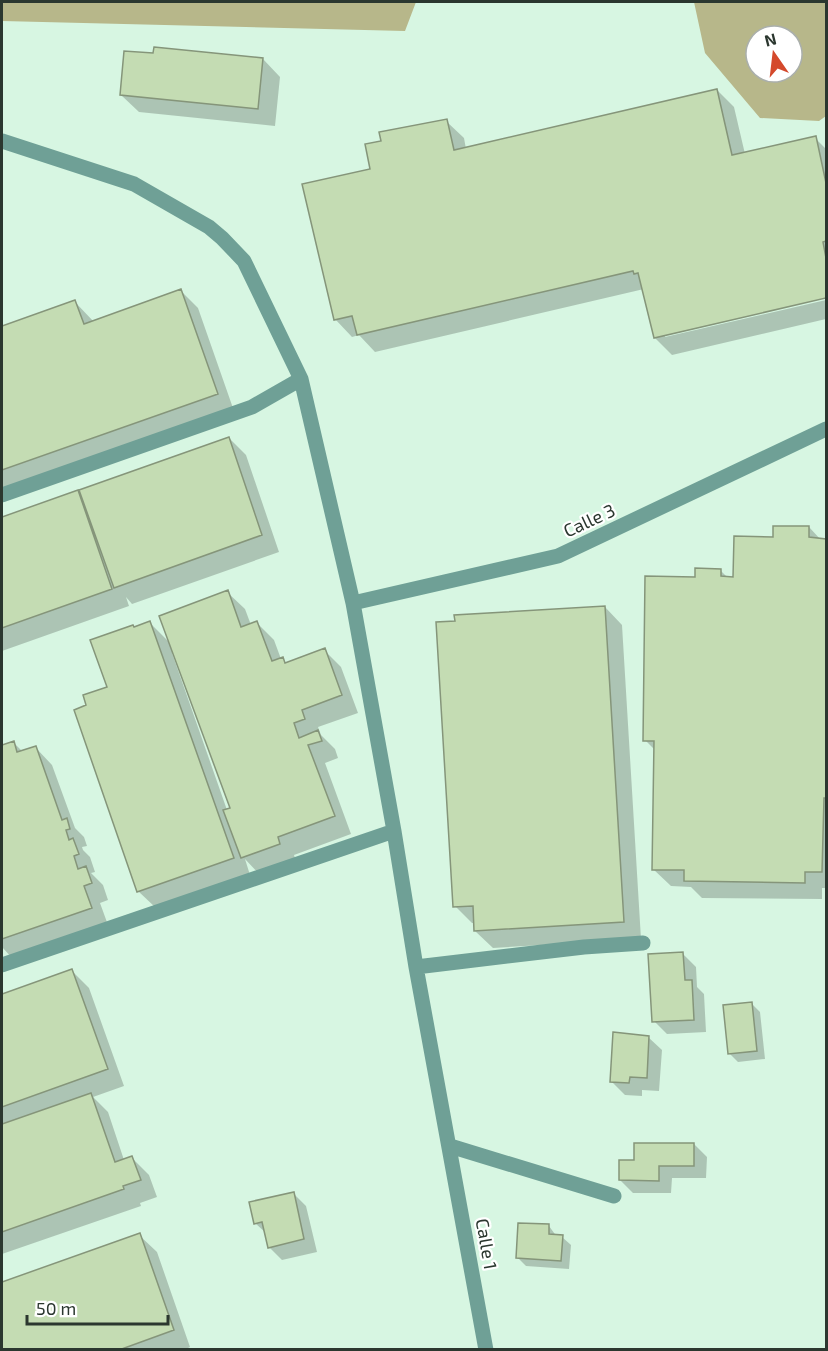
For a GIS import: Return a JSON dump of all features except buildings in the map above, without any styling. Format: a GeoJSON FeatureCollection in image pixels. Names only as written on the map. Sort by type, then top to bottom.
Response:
{"type":"FeatureCollection","features":[{"type":"Feature","properties":{"kind":"street","name":"Calle 1"},"geometry":{"type":"LineString","coordinates":[[2,141],[134,184],[209,227],[222,237],[244,261],[301,379],[353,603],[486,1350]]}},
{"type":"Feature","properties":{"kind":"street"},"geometry":{"type":"LineString","coordinates":[[2,495],[252,407],[301,379]]}},
{"type":"Feature","properties":{"kind":"street","name":"Calle 3"},"geometry":{"type":"LineString","coordinates":[[353,603],[558,556],[826,429]]}},
{"type":"Feature","properties":{"kind":"street"},"geometry":{"type":"LineString","coordinates":[[2,965],[394,831]]}},
{"type":"Feature","properties":{"kind":"street"},"geometry":{"type":"LineString","coordinates":[[416,967],[584,947],[643,944]]}},
{"type":"Feature","properties":{"kind":"street"},"geometry":{"type":"LineString","coordinates":[[450,1146],[614,1196]]}},
{"type":"Feature","properties":{"kind":"green space"},"geometry":{"type":"Polygon","coordinates":[[[2,2],[416,2],[405,31],[2,21],[2,2]]]}},
{"type":"Feature","properties":{"kind":"green space"},"geometry":{"type":"Polygon","coordinates":[[[694,2],[826,2],[826,116],[819,121],[760,118],[705,53],[694,2]]]}}]}
